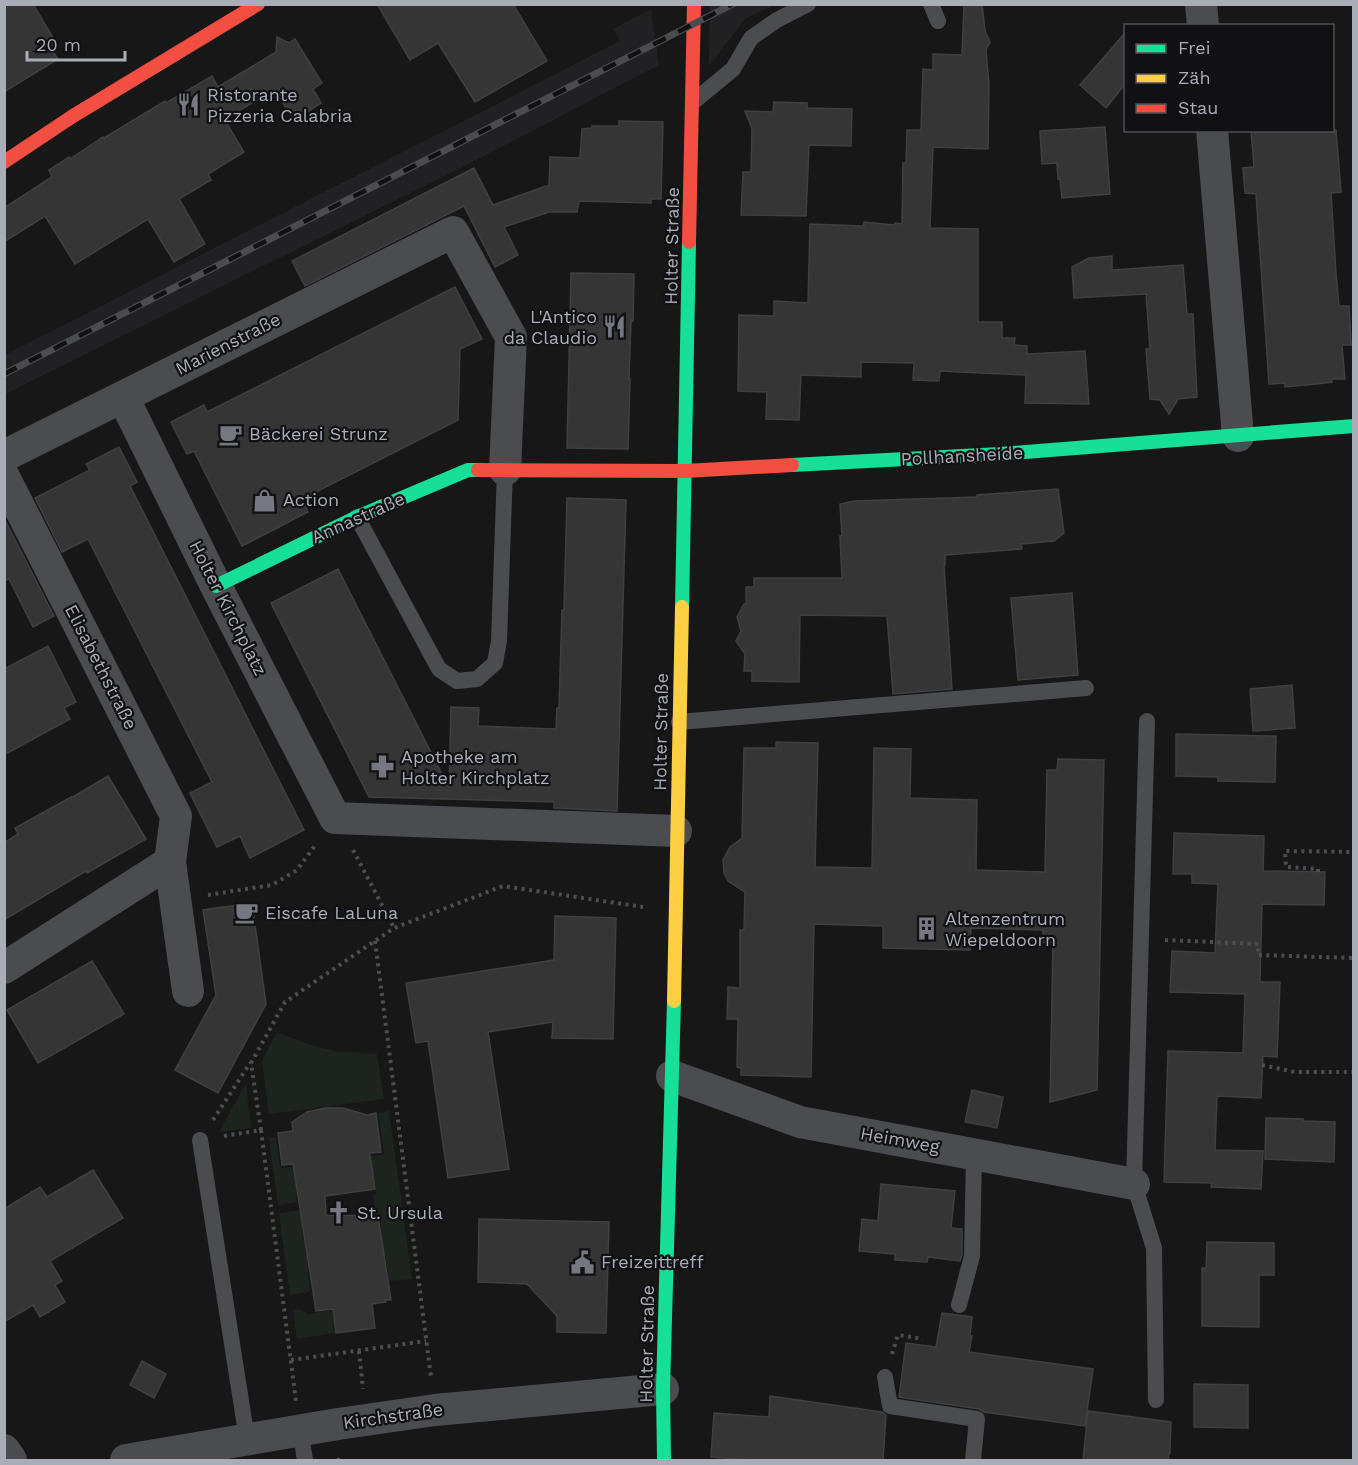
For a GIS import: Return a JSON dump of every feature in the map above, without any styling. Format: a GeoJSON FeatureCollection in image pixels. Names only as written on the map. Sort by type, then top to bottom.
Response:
{"type":"FeatureCollection","features":[{"type":"Feature","properties":{"kind":"street"},"geometry":{"type":"LineString","coordinates":[[4,162],[235,10],[258,4]]}},
{"type":"Feature","properties":{"kind":"street","name":"Holter Straße"},"geometry":{"type":"LineString","coordinates":[[664,1461],[663,1389],[672,1076],[694,4]]}},
{"type":"Feature","properties":{"kind":"street"},"geometry":{"type":"LineString","coordinates":[[1201,4],[1203,24]]}},
{"type":"Feature","properties":{"kind":"street"},"geometry":{"type":"LineString","coordinates":[[1212,132],[1238,435]]}},
{"type":"Feature","properties":{"kind":"street","name":"Marienstraße"},"geometry":{"type":"LineString","coordinates":[[4,456],[453,232],[511,338],[506,470]]}},
{"type":"Feature","properties":{"kind":"street","name":"Holter Kirchplatz"},"geometry":{"type":"LineString","coordinates":[[123,397],[216,586],[335,818]]}},
{"type":"Feature","properties":{"kind":"street","name":"Pollhansheide"},"geometry":{"type":"LineString","coordinates":[[685,471],[1000,454],[1353,426]]}},
{"type":"Feature","properties":{"kind":"street","name":"Annastraße"},"geometry":{"type":"LineString","coordinates":[[216,586],[357,517],[468,470],[685,471]]}},
{"type":"Feature","properties":{"kind":"street","name":"Elisabethstraße"},"geometry":{"type":"LineString","coordinates":[[4,477],[176,816],[170,862],[188,991]]}},
{"type":"Feature","properties":{"kind":"street"},"geometry":{"type":"LineString","coordinates":[[335,818],[676,831]]}},
{"type":"Feature","properties":{"kind":"street"},"geometry":{"type":"LineString","coordinates":[[4,968],[170,862]]}},
{"type":"Feature","properties":{"kind":"street","name":"Heimweg"},"geometry":{"type":"LineString","coordinates":[[672,1076],[800,1122],[1134,1184]]}},
{"type":"Feature","properties":{"kind":"street","name":"Kirchstraße"},"geometry":{"type":"LineString","coordinates":[[126,1461],[300,1430],[435,1410],[663,1389]]}},
{"type":"Feature","properties":{"kind":"street"},"geometry":{"type":"LineString","coordinates":[[4,1450],[11,1461]]}},
{"type":"Feature","properties":{"kind":"lane"},"geometry":{"type":"LineString","coordinates":[[692,102],[733,69],[751,38],[777,20],[808,4]]}},
{"type":"Feature","properties":{"kind":"lane"},"geometry":{"type":"LineString","coordinates":[[931,4],[938,21]]}},
{"type":"Feature","properties":{"kind":"lane"},"geometry":{"type":"LineString","coordinates":[[357,517],[439,669],[457,681],[477,679],[495,663],[499,641],[506,470]]}},
{"type":"Feature","properties":{"kind":"lane"},"geometry":{"type":"LineString","coordinates":[[679,722],[1086,688]]}},
{"type":"Feature","properties":{"kind":"lane"},"geometry":{"type":"LineString","coordinates":[[1147,721],[1134,1184],[1154,1248],[1156,1400]]}},
{"type":"Feature","properties":{"kind":"lane"},"geometry":{"type":"LineString","coordinates":[[200,1140],[247,1439]]}},
{"type":"Feature","properties":{"kind":"lane"},"geometry":{"type":"LineString","coordinates":[[959,1305],[972,1256],[974,1154]]}},
{"type":"Feature","properties":{"kind":"lane"},"geometry":{"type":"LineString","coordinates":[[885,1377],[890,1406],[977,1419],[973,1461]]}},
{"type":"Feature","properties":{"kind":"lane"},"geometry":{"type":"LineString","coordinates":[[300,1430],[305,1461]]}},
{"type":"Feature","properties":{"kind":"path"},"geometry":{"type":"LineString","coordinates":[[174,900],[272,885],[297,870],[335,818],[394,928]]}},
{"type":"Feature","properties":{"kind":"path"},"geometry":{"type":"LineString","coordinates":[[1318,872],[1318,869],[1286,867],[1285,851],[1353,852]]}},
{"type":"Feature","properties":{"kind":"path"},"geometry":{"type":"LineString","coordinates":[[218,1113],[285,1002],[394,928],[503,886],[644,907]]}},
{"type":"Feature","properties":{"kind":"path"},"geometry":{"type":"LineString","coordinates":[[1141,939],[1258,944],[1258,955],[1353,958]]}},
{"type":"Feature","properties":{"kind":"path"},"geometry":{"type":"LineString","coordinates":[[375,941],[435,1410]]}},
{"type":"Feature","properties":{"kind":"path"},"geometry":{"type":"LineString","coordinates":[[250,1063],[300,1430]]}},
{"type":"Feature","properties":{"kind":"path"},"geometry":{"type":"LineString","coordinates":[[1262,1065],[1295,1072],[1353,1072]]}},
{"type":"Feature","properties":{"kind":"path"},"geometry":{"type":"LineString","coordinates":[[200,1140],[261,1131]]}},
{"type":"Feature","properties":{"kind":"path"},"geometry":{"type":"LineString","coordinates":[[885,1377],[898,1335],[923,1339]]}},
{"type":"Feature","properties":{"kind":"path"},"geometry":{"type":"LineString","coordinates":[[291,1360],[426,1341]]}},
{"type":"Feature","properties":{"kind":"path"},"geometry":{"type":"LineString","coordinates":[[337,1461],[343,1459],[343,1461]]}},
{"type":"Feature","properties":{"kind":"shaded area"},"geometry":{"type":"Polygon","coordinates":[[[710,5],[774,5],[745,19],[709,66],[710,5]]]}},
{"type":"Feature","properties":{"kind":"shaded area"},"geometry":{"type":"Polygon","coordinates":[[[651,9],[659,65],[457,170],[5,394],[5,355],[620,41],[613,29],[651,9]]]}},
{"type":"Feature","properties":{"kind":"shaded area"},"geometry":{"type":"Polygon","coordinates":[[[277,1032],[327,1049],[377,1054],[384,1099],[269,1114],[262,1061],[277,1032]]]}},
{"type":"Feature","properties":{"kind":"shaded area"},"geometry":{"type":"Polygon","coordinates":[[[246,1083],[251,1128],[219,1132],[246,1083]]]}},
{"type":"Feature","properties":{"kind":"shaded area"},"geometry":{"type":"Polygon","coordinates":[[[389,1111],[412,1279],[389,1281],[386,1257],[381,1257],[378,1230],[381,1229],[381,1221],[376,1221],[373,1195],[377,1193],[375,1185],[372,1184],[368,1157],[384,1154],[378,1113],[389,1111]]]}},
{"type":"Feature","properties":{"kind":"shaded area"},"geometry":{"type":"Polygon","coordinates":[[[276,1137],[280,1168],[296,1167],[300,1194],[296,1195],[297,1202],[278,1205],[269,1138],[276,1137]]]}},
{"type":"Feature","properties":{"kind":"shaded area"},"geometry":{"type":"Polygon","coordinates":[[[302,1210],[305,1231],[302,1231],[303,1240],[306,1240],[310,1267],[307,1268],[310,1292],[290,1295],[279,1213],[302,1210]]]}},
{"type":"Feature","properties":{"kind":"shaded area"},"geometry":{"type":"Polygon","coordinates":[[[300,1309],[308,1314],[332,1310],[335,1333],[297,1339],[293,1310],[300,1309]]]}},
{"type":"Feature","properties":{"kind":"building"},"geometry":{"type":"Polygon","coordinates":[[[4,4],[33,4],[58,46],[52,50],[58,59],[4,92],[4,4]]]}},
{"type":"Feature","properties":{"kind":"building"},"geometry":{"type":"Polygon","coordinates":[[[377,4],[513,4],[547,61],[475,102],[438,43],[410,60],[377,4]]]}},
{"type":"Feature","properties":{"kind":"building"},"geometry":{"type":"Polygon","coordinates":[[[964,4],[982,4],[985,31],[990,42],[986,50],[989,84],[988,149],[933,147],[930,228],[978,229],[978,322],[1002,322],[1002,338],[1015,338],[1014,345],[1027,346],[1027,354],[1085,351],[1089,404],[1025,403],[1026,375],[940,371],[939,381],[913,380],[914,363],[861,362],[861,377],[801,375],[799,420],[766,419],[767,392],[738,391],[739,315],[774,316],[774,301],[808,303],[810,224],[864,226],[864,222],[902,224],[903,163],[906,163],[907,130],[921,130],[923,69],[933,70],[933,54],[962,55],[964,4]]]}},
{"type":"Feature","properties":{"kind":"building"},"geometry":{"type":"Polygon","coordinates":[[[1124,34],[1124,85],[1106,108],[1080,85],[1124,34]]]}},
{"type":"Feature","properties":{"kind":"building"},"geometry":{"type":"Polygon","coordinates":[[[277,37],[289,43],[295,39],[322,83],[313,89],[321,103],[294,121],[275,90],[224,119],[244,152],[208,174],[211,180],[179,199],[205,244],[174,262],[148,219],[75,264],[45,216],[4,242],[4,208],[52,177],[49,170],[165,101],[166,103],[212,76],[218,87],[276,52],[277,37]]]}},
{"type":"Feature","properties":{"kind":"building"},"geometry":{"type":"Polygon","coordinates":[[[774,102],[807,103],[807,108],[852,109],[851,146],[809,145],[806,216],[741,215],[743,172],[751,172],[752,129],[745,111],[773,112],[774,102]]]}},
{"type":"Feature","properties":{"kind":"building"},"geometry":{"type":"Polygon","coordinates":[[[619,121],[663,122],[661,199],[651,199],[651,203],[579,201],[577,212],[549,212],[504,227],[518,255],[495,267],[464,206],[305,286],[292,261],[474,168],[493,205],[549,186],[550,157],[580,158],[582,129],[592,128],[592,126],[619,126],[619,121]]]}},
{"type":"Feature","properties":{"kind":"building"},"geometry":{"type":"Polygon","coordinates":[[[1105,127],[1110,194],[1062,198],[1057,163],[1042,164],[1040,131],[1105,127]]]}},
{"type":"Feature","properties":{"kind":"building"},"geometry":{"type":"Polygon","coordinates":[[[1336,130],[1341,192],[1331,193],[1339,306],[1349,306],[1351,345],[1342,345],[1345,379],[1285,387],[1285,383],[1269,384],[1256,194],[1245,193],[1243,168],[1254,167],[1251,132],[1334,132],[1336,130]]]}},
{"type":"Feature","properties":{"kind":"building"},"geometry":{"type":"Polygon","coordinates":[[[1112,256],[1112,270],[1183,265],[1187,314],[1193,314],[1197,397],[1178,399],[1169,414],[1160,400],[1150,399],[1146,349],[1150,349],[1146,294],[1074,298],[1072,267],[1089,258],[1112,256]]]}},
{"type":"Feature","properties":{"kind":"building"},"geometry":{"type":"Polygon","coordinates":[[[571,273],[634,274],[628,449],[567,448],[571,273]]]}},
{"type":"Feature","properties":{"kind":"building"},"geometry":{"type":"Polygon","coordinates":[[[455,287],[482,339],[460,349],[458,420],[302,499],[308,512],[242,546],[194,451],[187,454],[171,422],[204,405],[207,412],[455,287]]]}},
{"type":"Feature","properties":{"kind":"building"},"geometry":{"type":"Polygon","coordinates":[[[119,447],[137,482],[130,486],[304,830],[250,858],[240,836],[217,847],[190,793],[212,782],[88,539],[62,552],[35,498],[90,470],[86,464],[119,447]]]}},
{"type":"Feature","properties":{"kind":"building"},"geometry":{"type":"Polygon","coordinates":[[[1058,489],[1064,533],[1054,541],[1021,544],[1022,549],[945,555],[952,689],[893,694],[887,616],[800,615],[799,682],[752,681],[752,671],[744,671],[745,654],[736,641],[741,631],[737,617],[746,604],[746,587],[754,587],[754,578],[842,578],[840,504],[854,501],[977,497],[977,495],[1058,489]]]}},
{"type":"Feature","properties":{"kind":"building"},"geometry":{"type":"Polygon","coordinates":[[[567,498],[626,500],[617,811],[554,808],[554,802],[369,797],[271,603],[338,569],[449,788],[451,707],[479,708],[478,726],[556,729],[557,708],[559,708],[562,610],[564,610],[567,498]]]}},
{"type":"Feature","properties":{"kind":"building"},"geometry":{"type":"Polygon","coordinates":[[[4,518],[54,616],[33,627],[9,579],[4,581],[4,518]]]}},
{"type":"Feature","properties":{"kind":"building"},"geometry":{"type":"Polygon","coordinates":[[[1072,593],[1078,675],[1018,680],[1011,598],[1072,593]]]}},
{"type":"Feature","properties":{"kind":"building"},"geometry":{"type":"Polygon","coordinates":[[[48,646],[76,702],[64,708],[70,719],[4,755],[4,669],[48,646]]]}},
{"type":"Feature","properties":{"kind":"building"},"geometry":{"type":"Polygon","coordinates":[[[1292,685],[1295,728],[1253,731],[1250,689],[1292,685]]]}},
{"type":"Feature","properties":{"kind":"building"},"geometry":{"type":"Polygon","coordinates":[[[1176,734],[1276,736],[1275,782],[1218,781],[1218,777],[1176,776],[1176,734]]]}},
{"type":"Feature","properties":{"kind":"building","name":"Altenzentrum Wiepeldoorn"},"geometry":{"type":"Polygon","coordinates":[[[776,742],[818,743],[815,867],[872,868],[874,748],[911,749],[910,798],[977,800],[976,870],[1045,872],[1047,770],[1057,770],[1058,759],[1104,760],[1097,1090],[1050,1102],[1053,943],[1043,942],[1043,930],[971,928],[970,950],[883,948],[883,926],[814,924],[811,1077],[741,1075],[741,1068],[737,1067],[738,1019],[727,1019],[728,987],[740,988],[740,930],[744,930],[745,892],[728,881],[724,873],[723,860],[730,847],[742,838],[744,748],[776,748],[776,742]]]}},
{"type":"Feature","properties":{"kind":"building"},"geometry":{"type":"Polygon","coordinates":[[[108,776],[146,839],[87,873],[86,871],[4,920],[4,843],[18,834],[15,828],[108,776]]]}},
{"type":"Feature","properties":{"kind":"building"},"geometry":{"type":"Polygon","coordinates":[[[1174,833],[1264,836],[1263,871],[1325,872],[1324,905],[1262,904],[1260,982],[1280,982],[1277,1057],[1263,1056],[1261,1098],[1217,1096],[1215,1150],[1263,1151],[1261,1189],[1211,1187],[1212,1183],[1164,1182],[1168,1051],[1243,1053],[1245,994],[1170,992],[1172,951],[1215,953],[1218,884],[1192,883],[1192,874],[1173,874],[1174,833]]]}},
{"type":"Feature","properties":{"kind":"building"},"geometry":{"type":"Polygon","coordinates":[[[252,903],[266,1004],[218,1093],[175,1070],[216,995],[203,910],[252,903]]]}},
{"type":"Feature","properties":{"kind":"building"},"geometry":{"type":"Polygon","coordinates":[[[555,916],[616,918],[613,1039],[552,1038],[553,1022],[488,1032],[509,1169],[448,1178],[428,1041],[416,1043],[406,983],[554,960],[555,916]]]}},
{"type":"Feature","properties":{"kind":"building"},"geometry":{"type":"Polygon","coordinates":[[[92,961],[124,1014],[38,1063],[7,1010],[92,961]]]}},
{"type":"Feature","properties":{"kind":"building"},"geometry":{"type":"Polygon","coordinates":[[[972,1090],[1003,1097],[997,1128],[965,1122],[972,1090]]]}},
{"type":"Feature","properties":{"kind":"building","name":"St. Ursula"},"geometry":{"type":"Polygon","coordinates":[[[325,1108],[343,1108],[367,1115],[376,1113],[381,1152],[370,1153],[375,1189],[325,1196],[326,1215],[378,1216],[391,1300],[372,1304],[375,1328],[336,1333],[333,1309],[316,1311],[293,1164],[282,1165],[278,1133],[293,1131],[292,1122],[307,1112],[325,1108]]]}},
{"type":"Feature","properties":{"kind":"building"},"geometry":{"type":"Polygon","coordinates":[[[1266,1118],[1335,1122],[1334,1162],[1265,1159],[1266,1118]]]}},
{"type":"Feature","properties":{"kind":"building"},"geometry":{"type":"Polygon","coordinates":[[[93,1170],[123,1218],[50,1261],[62,1281],[55,1285],[65,1302],[40,1317],[33,1305],[4,1322],[4,1209],[40,1187],[47,1197],[93,1170]]]}},
{"type":"Feature","properties":{"kind":"building"},"geometry":{"type":"Polygon","coordinates":[[[881,1184],[955,1191],[951,1228],[962,1229],[960,1261],[928,1257],[927,1262],[895,1260],[895,1254],[859,1251],[862,1219],[878,1221],[881,1184]]]}},
{"type":"Feature","properties":{"kind":"building"},"geometry":{"type":"Polygon","coordinates":[[[479,1219],[609,1222],[606,1333],[557,1332],[557,1316],[527,1284],[478,1282],[479,1219]]]}},
{"type":"Feature","properties":{"kind":"building"},"geometry":{"type":"Polygon","coordinates":[[[1207,1242],[1274,1243],[1274,1275],[1259,1275],[1259,1327],[1202,1326],[1202,1268],[1206,1268],[1207,1242]]]}},
{"type":"Feature","properties":{"kind":"building"},"geometry":{"type":"Polygon","coordinates":[[[942,1313],[972,1317],[969,1352],[1093,1369],[1085,1426],[899,1397],[906,1343],[936,1347],[942,1313]]]}},
{"type":"Feature","properties":{"kind":"building"},"geometry":{"type":"Polygon","coordinates":[[[142,1361],[166,1374],[154,1398],[130,1385],[142,1361]]]}},
{"type":"Feature","properties":{"kind":"building"},"geometry":{"type":"Polygon","coordinates":[[[1194,1384],[1248,1385],[1248,1428],[1194,1427],[1194,1384]]]}},
{"type":"Feature","properties":{"kind":"building"},"geometry":{"type":"Polygon","coordinates":[[[770,1396],[882,1412],[886,1415],[883,1461],[768,1461],[711,1457],[714,1413],[769,1417],[770,1396]]]}},
{"type":"Feature","properties":{"kind":"building"},"geometry":{"type":"Polygon","coordinates":[[[1088,1411],[1171,1422],[1168,1461],[1083,1461],[1088,1411]]]}},
{"type":"Feature","properties":{"kind":"railway"},"geometry":{"type":"LineString","coordinates":[[4,374],[733,4]]}},
{"type":"Feature","properties":{"kind":"traffic: fast"},"geometry":{"type":"LineString","coordinates":[[682,607],[689,242]]}},
{"type":"Feature","properties":{"kind":"traffic: fast"},"geometry":{"type":"LineString","coordinates":[[792,465],[1000,454],[1354,426]]}},
{"type":"Feature","properties":{"kind":"traffic: fast"},"geometry":{"type":"LineString","coordinates":[[216,586],[357,517],[468,470],[478,470]]}},
{"type":"Feature","properties":{"kind":"traffic: fast"},"geometry":{"type":"LineString","coordinates":[[664,1460],[663,1389],[674,1001]]}},
{"type":"Feature","properties":{"kind":"traffic: slow"},"geometry":{"type":"LineString","coordinates":[[674,1001],[682,607]]}},
{"type":"Feature","properties":{"kind":"traffic: jam"},"geometry":{"type":"LineString","coordinates":[[4,162],[73,116],[258,4]]}},
{"type":"Feature","properties":{"kind":"traffic: jam"},"geometry":{"type":"LineString","coordinates":[[689,242],[694,4]]}},
{"type":"Feature","properties":{"kind":"traffic: jam"},"geometry":{"type":"LineString","coordinates":[[478,470],[685,471],[792,465]]}},
{"type":"Feature","properties":{"kind":"place","name":"Ristorante Pizzeria Calabria"},"geometry":{"type":"Point","coordinates":[189,105]}},
{"type":"Feature","properties":{"kind":"place","name":"L'Antico da Claudio"},"geometry":{"type":"Point","coordinates":[615,327]}},
{"type":"Feature","properties":{"kind":"place","name":"Bäckerei Strunz"},"geometry":{"type":"Point","coordinates":[231,434]}},
{"type":"Feature","properties":{"kind":"place","name":"Action"},"geometry":{"type":"Point","coordinates":[265,500]}},
{"type":"Feature","properties":{"kind":"place","name":"Apotheke am Holter Kirchplatz"},"geometry":{"type":"Point","coordinates":[383,767]}},
{"type":"Feature","properties":{"kind":"place","name":"Eiscafe LaLuna"},"geometry":{"type":"Point","coordinates":[247,913]}},
{"type":"Feature","properties":{"kind":"place","name":"Altenzentrum Wiepeldoorn"},"geometry":{"type":"Point","coordinates":[927,929]}},
{"type":"Feature","properties":{"kind":"place","name":"St. Ursula"},"geometry":{"type":"Point","coordinates":[339,1213]}},
{"type":"Feature","properties":{"kind":"place","name":"Freizeittreff"},"geometry":{"type":"Point","coordinates":[583,1262]}}]}
